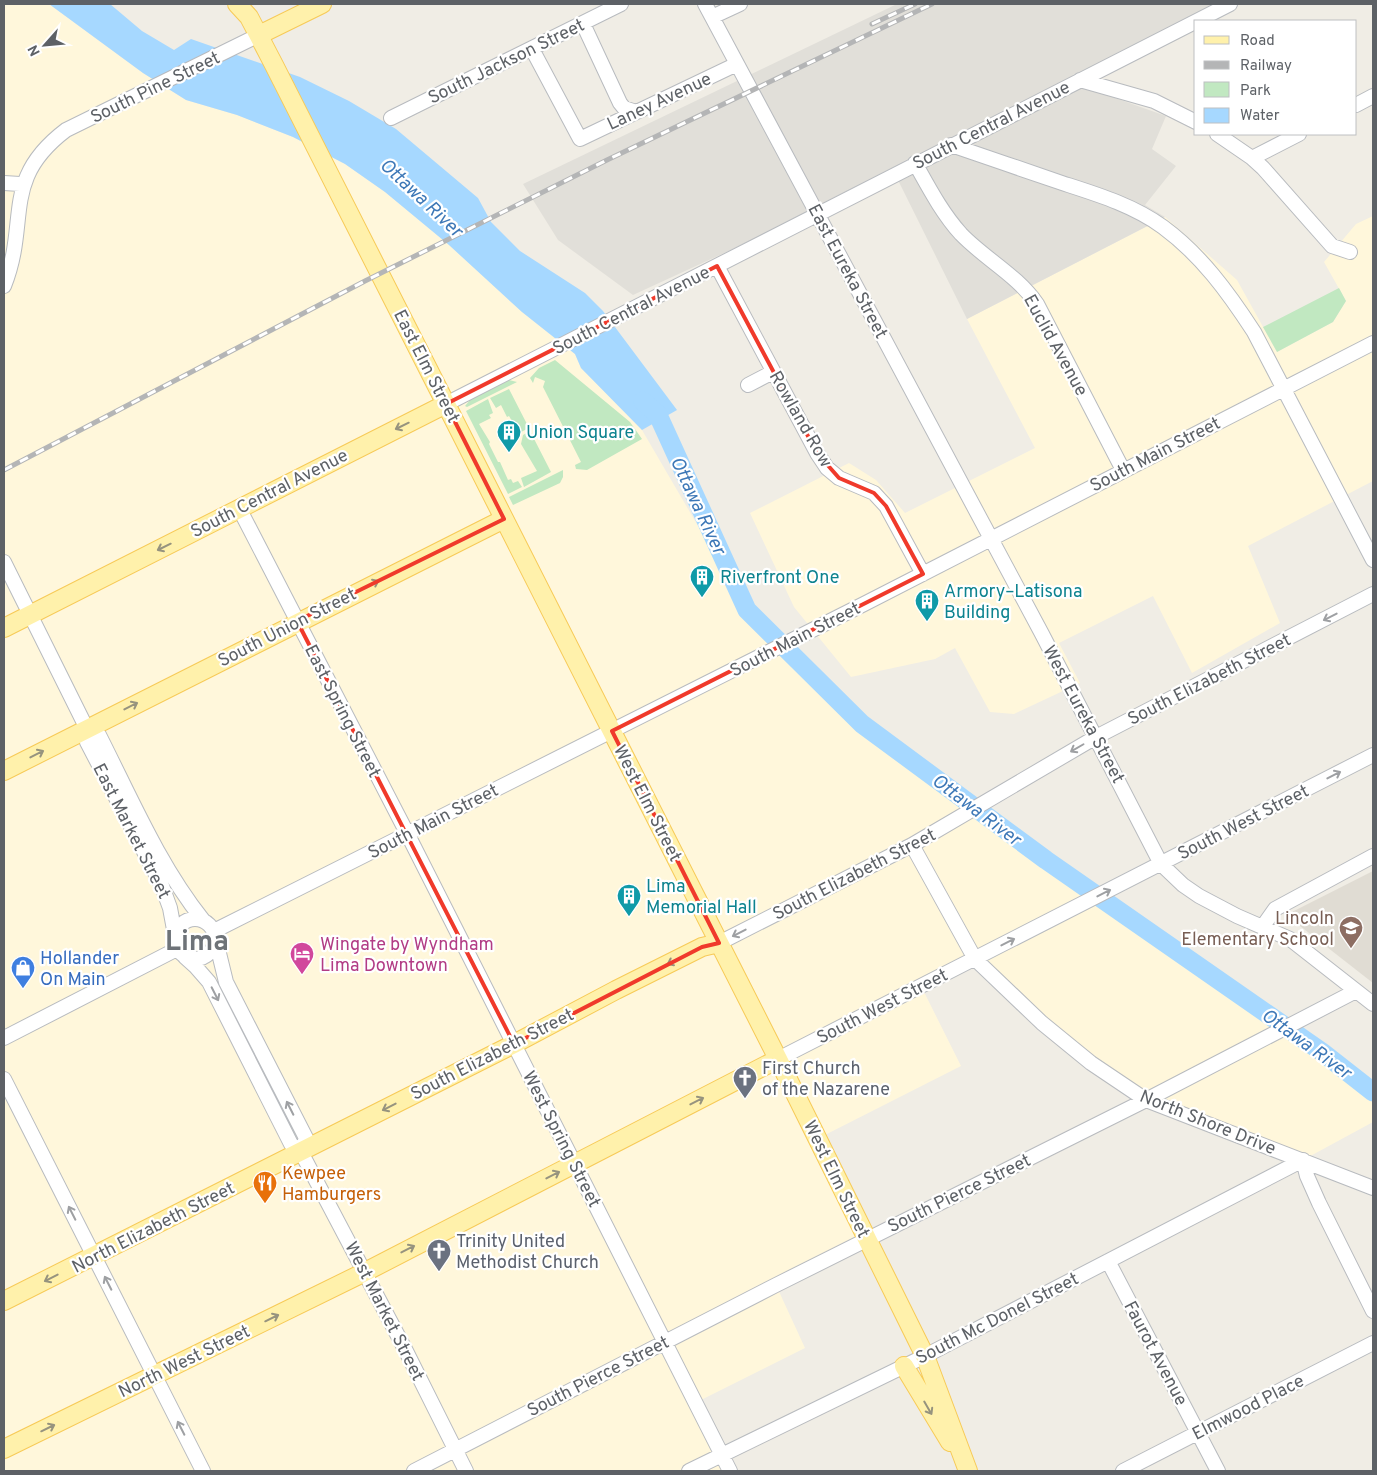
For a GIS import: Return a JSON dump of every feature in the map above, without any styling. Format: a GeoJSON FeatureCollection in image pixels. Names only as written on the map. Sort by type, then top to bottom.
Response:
{"type":"FeatureCollection","features":[{"type":"Feature","properties":{"kind":"main road","name":"East Elm Street"},"geometry":{"type":"LineString","coordinates":[[237,4],[248,17],[276,68],[612,731]]}},
{"type":"Feature","properties":{"kind":"main road","name":"South Pine Street"},"geometry":{"type":"LineString","coordinates":[[258,35],[322,4]]}},
{"type":"Feature","properties":{"kind":"main road","name":"South Central Avenue"},"geometry":{"type":"LineString","coordinates":[[4,628],[446,404]]}},
{"type":"Feature","properties":{"kind":"main road","name":"South Union Street"},"geometry":{"type":"LineString","coordinates":[[4,771],[297,621],[504,519]]}},
{"type":"Feature","properties":{"kind":"main road","name":"West Elm Street"},"geometry":{"type":"LineString","coordinates":[[612,731],[778,1059],[925,1356],[966,1464]]}},
{"type":"Feature","properties":{"kind":"main road","name":"South Elizabeth Street"},"geometry":{"type":"LineString","coordinates":[[301,1152],[702,947],[719,943]]}},
{"type":"Feature","properties":{"kind":"main road","name":"South West Street"},"geometry":{"type":"LineString","coordinates":[[365,1272],[778,1059]]}},
{"type":"Feature","properties":{"kind":"main road","name":"North Elizabeth Street"},"geometry":{"type":"LineString","coordinates":[[4,1301],[301,1152]]}},
{"type":"Feature","properties":{"kind":"main road","name":"North West Street"},"geometry":{"type":"LineString","coordinates":[[4,1449],[365,1272]]}},
{"type":"Feature","properties":{"kind":"main road"},"geometry":{"type":"LineString","coordinates":[[904,1366],[944,1435],[966,1464]]}},
{"type":"Feature","properties":{"kind":"street","name":"South Jackson Street"},"geometry":{"type":"LineString","coordinates":[[391,118],[621,4]]}},
{"type":"Feature","properties":{"kind":"street","name":"East Eureka Street"},"geometry":{"type":"LineString","coordinates":[[705,4],[992,539]]}},
{"type":"Feature","properties":{"kind":"street"},"geometry":{"type":"LineString","coordinates":[[712,17],[740,4]]}},
{"type":"Feature","properties":{"kind":"street","name":"South Central Avenue"},"geometry":{"type":"LineString","coordinates":[[1198,20],[1230,4]]}},
{"type":"Feature","properties":{"kind":"street"},"geometry":{"type":"LineString","coordinates":[[585,22],[585,28],[620,103],[624,108],[636,112]]}},
{"type":"Feature","properties":{"kind":"street","name":"South Central Avenue"},"geometry":{"type":"LineString","coordinates":[[446,404],[1194,22]]}},
{"type":"Feature","properties":{"kind":"street","name":"South Pine Street"},"geometry":{"type":"LineString","coordinates":[[20,184],[33,160],[49,142],[66,130],[258,35]]}},
{"type":"Feature","properties":{"kind":"street","name":"Laney Avenue"},"geometry":{"type":"LineString","coordinates":[[532,49],[580,139],[738,64]]}},
{"type":"Feature","properties":{"kind":"street"},"geometry":{"type":"LineString","coordinates":[[1080,80],[1154,101],[1194,121]]}},
{"type":"Feature","properties":{"kind":"street"},"geometry":{"type":"LineString","coordinates":[[1357,104],[1373,96]]}},
{"type":"Feature","properties":{"kind":"street"},"geometry":{"type":"LineString","coordinates":[[1218,135],[1252,158],[1332,246],[1350,252]]}},
{"type":"Feature","properties":{"kind":"street"},"geometry":{"type":"LineString","coordinates":[[1252,158],[1297,135]]}},
{"type":"Feature","properties":{"kind":"street"},"geometry":{"type":"LineString","coordinates":[[951,145],[1105,197],[1161,225],[1189,248],[1218,280],[1254,332],[1373,560]]}},
{"type":"Feature","properties":{"kind":"street","name":"Euclid Avenue"},"geometry":{"type":"LineString","coordinates":[[915,163],[939,205],[961,233],[1019,283],[1037,304],[1123,470]]}},
{"type":"Feature","properties":{"kind":"street"},"geometry":{"type":"LineString","coordinates":[[4,183],[20,184],[11,262],[4,286]]}},
{"type":"Feature","properties":{"kind":"street","name":"Rowland Row"},"geometry":{"type":"LineString","coordinates":[[717,266],[773,372],[827,468],[839,478],[874,494],[886,506],[923,574]]}},
{"type":"Feature","properties":{"kind":"street","name":"South Main Street"},"geometry":{"type":"LineString","coordinates":[[215,936],[407,833],[992,539],[1284,387],[1373,343]]}},
{"type":"Feature","properties":{"kind":"street"},"geometry":{"type":"LineString","coordinates":[[748,385],[773,372]]}},
{"type":"Feature","properties":{"kind":"street","name":"East Spring Street"},"geometry":{"type":"LineString","coordinates":[[239,508],[407,833]]}},
{"type":"Feature","properties":{"kind":"street","name":"West Eureka Street"},"geometry":{"type":"LineString","coordinates":[[992,539],[1161,864],[1183,885],[1199,896],[1237,916],[1290,939],[1373,1004]]}},
{"type":"Feature","properties":{"kind":"street","name":"East Market Street"},"geometry":{"type":"LineString","coordinates":[[4,562],[87,729],[87,742],[162,886],[170,908],[175,935]]}},
{"type":"Feature","properties":{"kind":"street","name":"South Elizabeth Street"},"geometry":{"type":"LineString","coordinates":[[719,943],[912,845],[1096,737],[1373,594]]}},
{"type":"Feature","properties":{"kind":"street","name":"East Market Street"},"geometry":{"type":"LineString","coordinates":[[87,729],[99,735],[178,888],[203,920]]}},
{"type":"Feature","properties":{"kind":"street","name":"South West Street"},"geometry":{"type":"LineString","coordinates":[[778,1059],[1373,756]]}},
{"type":"Feature","properties":{"kind":"street","name":"West Spring Street"},"geometry":{"type":"LineString","coordinates":[[407,833],[730,1471]]}},
{"type":"Feature","properties":{"kind":"street","name":"North Shore Drive"},"geometry":{"type":"LineString","coordinates":[[912,845],[975,958],[1008,992],[1062,1041],[1146,1100],[1373,1188]]}},
{"type":"Feature","properties":{"kind":"street"},"geometry":{"type":"LineString","coordinates":[[1263,926],[1275,909],[1373,856]]}},
{"type":"Feature","properties":{"kind":"street"},"geometry":{"type":"LineString","coordinates":[[4,1038],[181,953],[198,960],[205,958],[214,948],[215,936],[203,920],[189,920],[182,923],[175,935],[181,953]]}},
{"type":"Feature","properties":{"kind":"street","name":"West Market Street"},"geometry":{"type":"LineString","coordinates":[[215,936],[226,982],[306,1138],[301,1152]]}},
{"type":"Feature","properties":{"kind":"street","name":"West Market Street"},"geometry":{"type":"LineString","coordinates":[[181,953],[207,979],[290,1144],[301,1152],[365,1272],[466,1471]]}},
{"type":"Feature","properties":{"kind":"street","name":"South Pierce Street"},"geometry":{"type":"LineString","coordinates":[[414,1471],[867,1239],[1146,1100],[1356,991]]}},
{"type":"Feature","properties":{"kind":"street"},"geometry":{"type":"LineString","coordinates":[[4,1079],[203,1471]]}},
{"type":"Feature","properties":{"kind":"street"},"geometry":{"type":"LineString","coordinates":[[1303,1160],[1307,1176],[1373,1311]]}},
{"type":"Feature","properties":{"kind":"street","name":"South Mc Donel Street"},"geometry":{"type":"LineString","coordinates":[[689,1471],[925,1356],[1303,1160]]}},
{"type":"Feature","properties":{"kind":"street","name":"Faurot Avenue"},"geometry":{"type":"LineString","coordinates":[[1108,1261],[1218,1471]]}},
{"type":"Feature","properties":{"kind":"street","name":"Elmwood Place"},"geometry":{"type":"LineString","coordinates":[[1123,1471],[1373,1343]]}},
{"type":"Feature","properties":{"kind":"highlighted area"},"geometry":{"type":"Polygon","coordinates":[[[717,266],[817,453],[839,478],[874,493],[886,506],[923,574],[612,731],[719,943],[702,947],[514,1044],[297,621],[504,519],[446,404],[717,266]]]}},
{"type":"Feature","properties":{"kind":"shaded area"},"geometry":{"type":"Polygon","coordinates":[[[4,4],[49,4],[143,73],[186,100],[237,115],[293,137],[345,164],[385,192],[449,245],[522,312],[575,354],[581,368],[642,430],[747,610],[862,724],[1046,860],[1322,1052],[1373,1092],[1373,1122],[1303,1160],[1146,1100],[975,959],[921,986],[961,1066],[817,1139],[867,1239],[776,1285],[805,1348],[695,1403],[730,1471],[4,1471],[4,4]]]}},
{"type":"Feature","properties":{"kind":"shaded area"},"geometry":{"type":"Polygon","coordinates":[[[897,4],[1235,4],[1206,20],[1194,20],[1194,27],[1084,87],[1166,116],[1152,149],[1176,166],[1145,205],[1165,217],[967,319],[892,168],[735,248],[633,295],[558,240],[523,184],[897,4]]]}},
{"type":"Feature","properties":{"kind":"shaded area"},"geometry":{"type":"Polygon","coordinates":[[[1373,216],[1373,481],[1248,546],[1280,623],[1192,673],[1153,596],[1059,643],[1080,683],[1014,714],[990,712],[955,648],[935,659],[851,677],[794,607],[750,513],[849,463],[876,480],[905,513],[1035,448],[967,319],[1165,217],[1237,280],[1277,352],[1333,322],[1346,301],[1324,262],[1356,224],[1373,216]]]}},
{"type":"Feature","properties":{"kind":"shaded area","name":"Lincoln Elementary School"},"geometry":{"type":"Polygon","coordinates":[[[1373,871],[1373,983],[1286,915],[1373,871]]]}},
{"type":"Feature","properties":{"kind":"green space"},"geometry":{"type":"Polygon","coordinates":[[[1339,288],[1346,301],[1333,322],[1277,352],[1263,327],[1339,288]]]}},
{"type":"Feature","properties":{"kind":"green space"},"geometry":{"type":"Polygon","coordinates":[[[555,360],[630,422],[642,439],[587,470],[576,469],[575,465],[581,462],[543,387],[545,381],[535,377],[533,383],[530,378],[539,368],[555,360]]]}},
{"type":"Feature","properties":{"kind":"green space"},"geometry":{"type":"Polygon","coordinates":[[[509,380],[517,382],[467,407],[465,406],[470,400],[509,380]]]}},
{"type":"Feature","properties":{"kind":"green space"},"geometry":{"type":"Polygon","coordinates":[[[509,389],[529,428],[521,432],[518,427],[516,428],[509,416],[507,417],[501,405],[496,408],[490,398],[509,389]]]}},
{"type":"Feature","properties":{"kind":"green space"},"geometry":{"type":"Polygon","coordinates":[[[488,399],[493,413],[489,415],[491,418],[479,424],[508,480],[511,479],[513,483],[518,481],[522,487],[508,494],[466,411],[488,399]]]}},
{"type":"Feature","properties":{"kind":"green space"},"geometry":{"type":"Polygon","coordinates":[[[530,431],[551,472],[524,487],[521,478],[537,471],[521,444],[523,435],[530,431]]]}},
{"type":"Feature","properties":{"kind":"green space"},"geometry":{"type":"Polygon","coordinates":[[[563,470],[563,477],[560,483],[513,505],[509,497],[563,470]]]}},
{"type":"Feature","properties":{"kind":"water"},"geometry":{"type":"Polygon","coordinates":[[[49,4],[110,4],[142,31],[174,50],[191,39],[300,77],[349,101],[396,129],[478,198],[491,222],[520,251],[585,293],[603,311],[677,410],[642,430],[581,368],[575,354],[522,312],[449,245],[385,192],[345,164],[293,137],[237,115],[186,100],[143,73],[49,4]]]}},
{"type":"Feature","properties":{"kind":"waterway","name":"Ottawa River"},"geometry":{"type":"LineString","coordinates":[[643,401],[658,415],[747,610],[862,724],[1046,860],[1322,1052],[1373,1092]]}},
{"type":"Feature","properties":{"kind":"railway"},"geometry":{"type":"LineString","coordinates":[[872,24],[915,4]]}},
{"type":"Feature","properties":{"kind":"railway"},"geometry":{"type":"LineString","coordinates":[[4,470],[365,281],[607,160],[932,4]]}},
{"type":"Feature","properties":{"kind":"place","name":"Union Square"},"geometry":{"type":"Point","coordinates":[509,453]}},
{"type":"Feature","properties":{"kind":"place","name":"Riverfront One"},"geometry":{"type":"Point","coordinates":[702,598]}},
{"type":"Feature","properties":{"kind":"place","name":"Armory–Latisona Building"},"geometry":{"type":"Point","coordinates":[927,622]}},
{"type":"Feature","properties":{"kind":"place","name":"Lima Memorial Hall"},"geometry":{"type":"Point","coordinates":[629,917]}},
{"type":"Feature","properties":{"kind":"place","name":"Lincoln Elementary School"},"geometry":{"type":"Point","coordinates":[1351,949]}},
{"type":"Feature","properties":{"kind":"place","name":"Wingate by Wyndham Lima Downtown"},"geometry":{"type":"Point","coordinates":[302,975]}},
{"type":"Feature","properties":{"kind":"place","name":"Hollander On Main"},"geometry":{"type":"Point","coordinates":[23,989]}},
{"type":"Feature","properties":{"kind":"place","name":"First Church of the Nazarene"},"geometry":{"type":"Point","coordinates":[745,1099]}},
{"type":"Feature","properties":{"kind":"place","name":"Kewpee Hamburgers"},"geometry":{"type":"Point","coordinates":[265,1204]}},
{"type":"Feature","properties":{"kind":"place","name":"Trinity United Methodist Church"},"geometry":{"type":"Point","coordinates":[439,1272]}},
{"type":"Feature","properties":{"kind":"district","name":"Lima"},"geometry":{"type":"Point","coordinates":[197,940]}}]}
